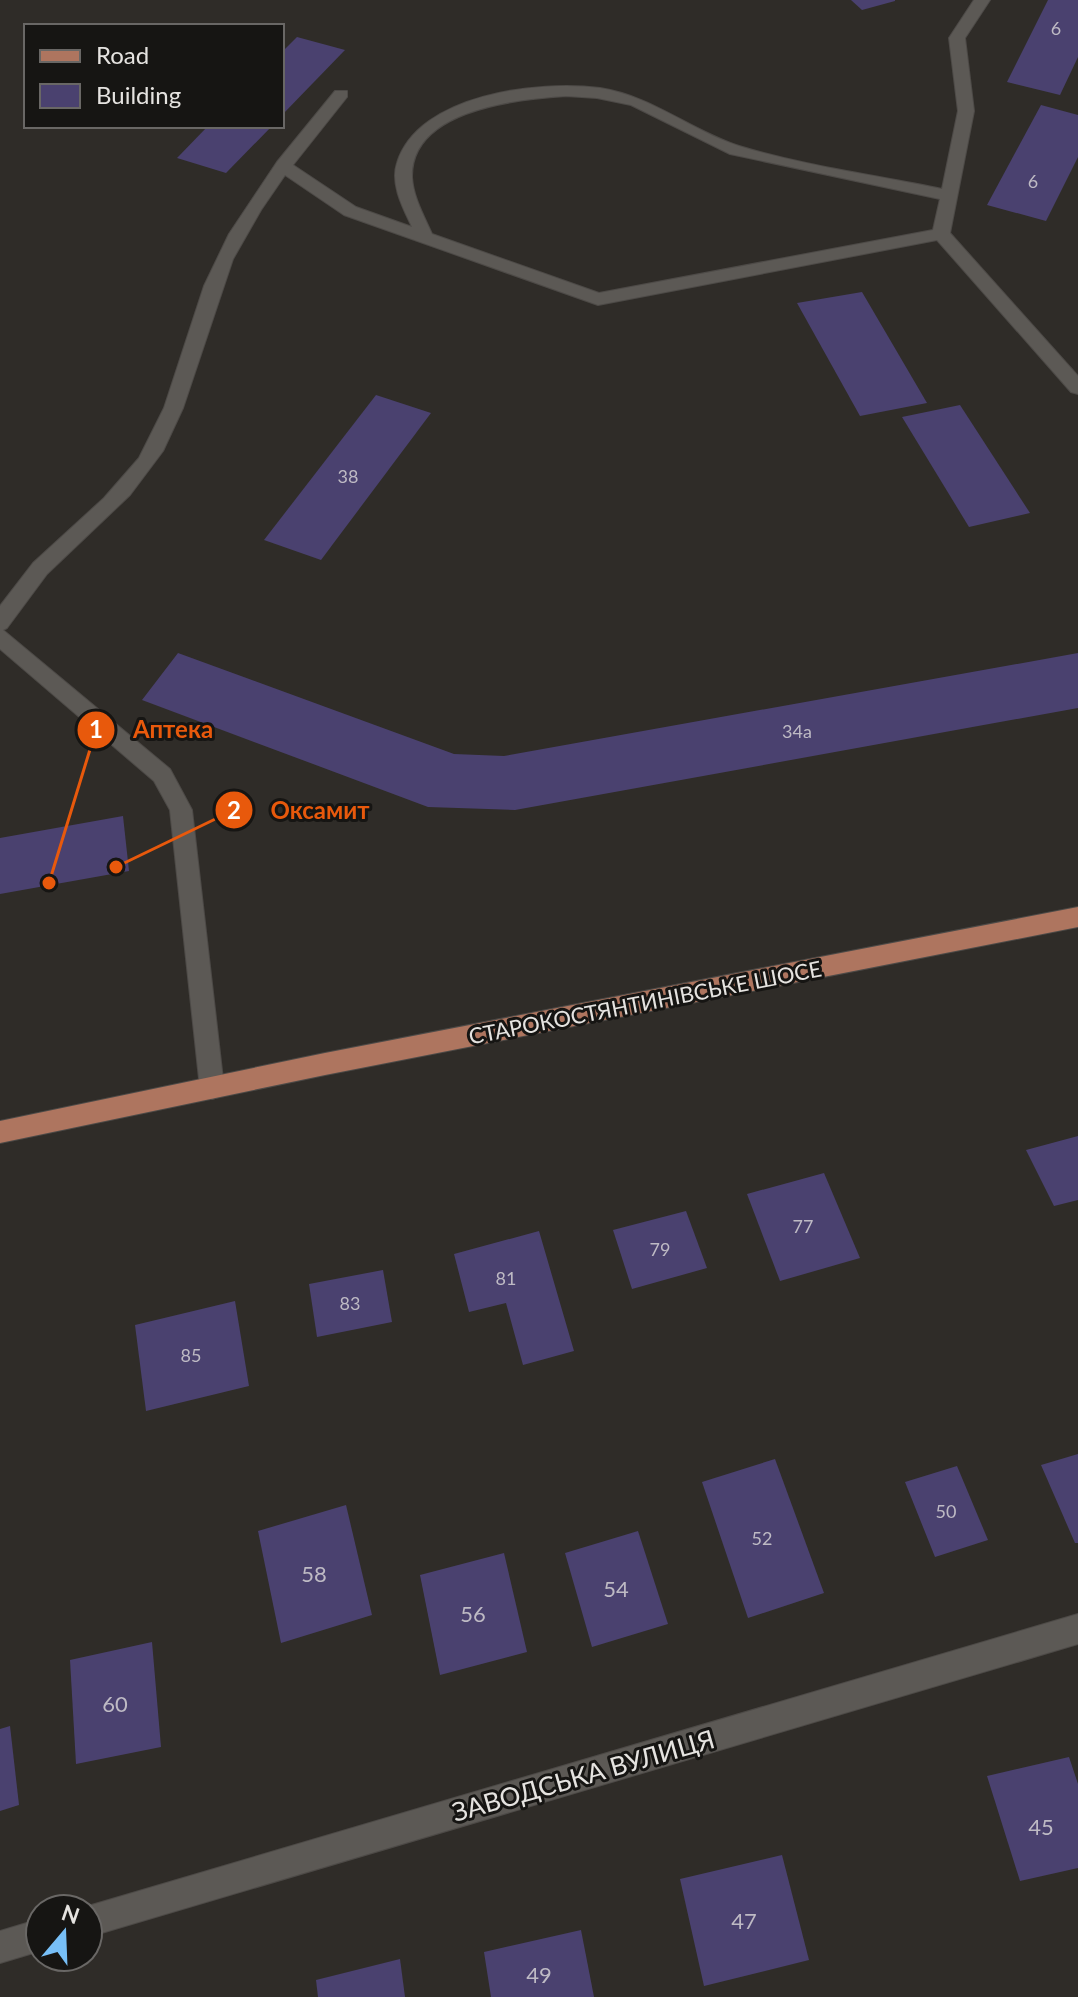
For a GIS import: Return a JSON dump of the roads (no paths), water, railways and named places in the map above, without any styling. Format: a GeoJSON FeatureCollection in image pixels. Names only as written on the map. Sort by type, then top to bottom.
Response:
{"type":"FeatureCollection","features":[{"type":"Feature","properties":{"kind":"main road","name":"СТАРОКОСТЯНТИНІВСЬКЕ ШОСЕ"},"geometry":{"type":"LineString","coordinates":[[0,1132],[1078,917]]}},
{"type":"Feature","properties":{"kind":"street"},"geometry":{"type":"LineString","coordinates":[[941,234],[966,111],[957,38],[982,0]]}},
{"type":"Feature","properties":{"kind":"street"},"geometry":{"type":"LineString","coordinates":[[425,237],[404,189],[405,162],[415,142],[435,123],[466,106],[524,94],[561,91],[617,95],[654,107],[699,136],[735,149],[949,196]]}},
{"type":"Feature","properties":{"kind":"street"},"geometry":{"type":"LineString","coordinates":[[0,623],[21,590],[56,552],[96,519],[131,483],[156,445],[179,390],[213,283],[236,238],[283,166],[341,94]]}},
{"type":"Feature","properties":{"kind":"street"},"geometry":{"type":"LineString","coordinates":[[283,166],[350,211],[598,299],[941,234]]}},
{"type":"Feature","properties":{"kind":"street"},"geometry":{"type":"LineString","coordinates":[[941,234],[1078,388]]}},
{"type":"Feature","properties":{"kind":"street"},"geometry":{"type":"LineString","coordinates":[[0,637],[162,775],[181,810],[212,1088]]}},
{"type":"Feature","properties":{"kind":"street","name":"ЗАВОДСЬКА ВУЛИЦЯ"},"geometry":{"type":"LineString","coordinates":[[104,1916],[1078,1629]]}},
{"type":"Feature","properties":{"kind":"street"},"geometry":{"type":"LineString","coordinates":[[0,1947],[24,1940]]}},
{"type":"Feature","properties":{"kind":"place","name":"Оксамит"},"geometry":{"type":"Point","coordinates":[116,867]}},
{"type":"Feature","properties":{"kind":"place","name":"Аптека"},"geometry":{"type":"Point","coordinates":[49,883]}}]}
